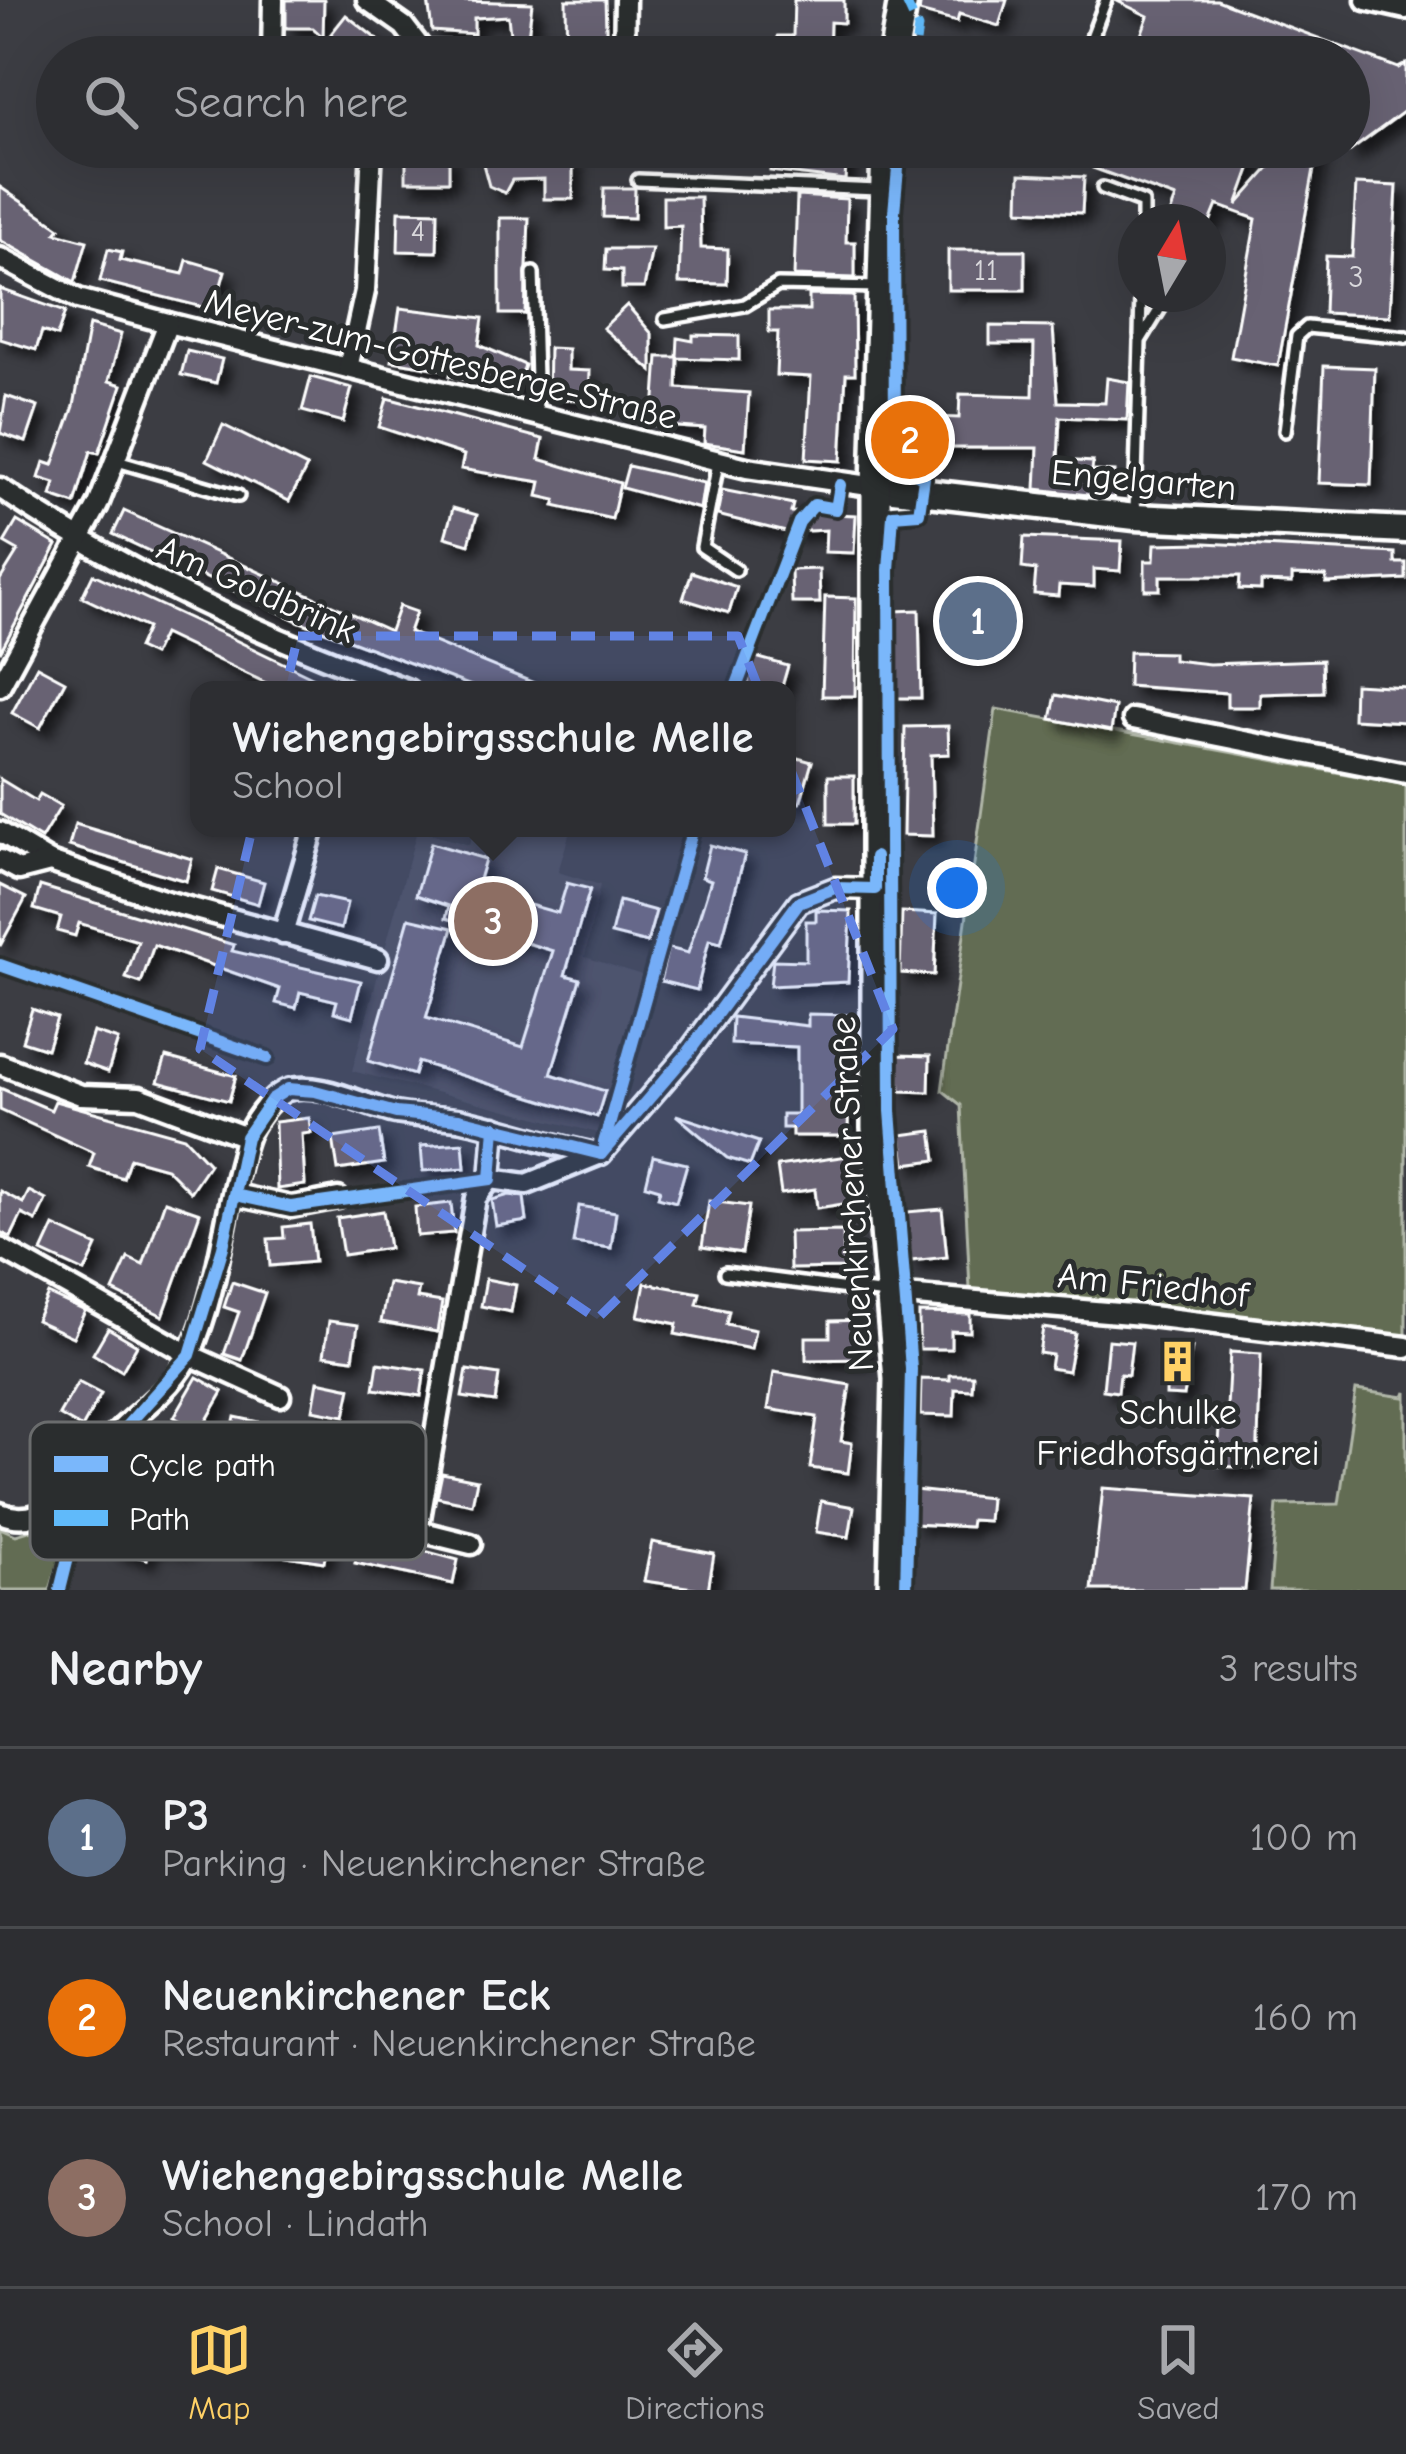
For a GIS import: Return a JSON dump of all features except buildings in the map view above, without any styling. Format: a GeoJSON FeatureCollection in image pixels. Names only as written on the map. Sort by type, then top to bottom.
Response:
{"type":"FeatureCollection","features":[{"type":"Feature","properties":{"kind":"main road"},"geometry":{"type":"LineString","coordinates":[[897,36],[903,0]]}},
{"type":"Feature","properties":{"kind":"main road","name":"Neuenkirchener Straße"},"geometry":{"type":"LineString","coordinates":[[884,168],[876,488],[875,889],[878,1172],[898,1379],[893,1590]]}},
{"type":"Feature","properties":{"kind":"street"},"geometry":{"type":"LineString","coordinates":[[272,36],[273,0]]}},
{"type":"Feature","properties":{"kind":"street"},"geometry":{"type":"LineString","coordinates":[[368,0],[412,36]]}},
{"type":"Feature","properties":{"kind":"street"},"geometry":{"type":"LineString","coordinates":[[624,36],[625,0]]}},
{"type":"Feature","properties":{"kind":"street"},"geometry":{"type":"LineString","coordinates":[[1366,0],[1406,9]]}},
{"type":"Feature","properties":{"kind":"street"},"geometry":{"type":"LineString","coordinates":[[348,368],[365,291],[371,168]]}},
{"type":"Feature","properties":{"kind":"street","name":"Meyer-zum-Gottesberge-Straße"},"geometry":{"type":"LineString","coordinates":[[0,258],[79,299],[168,323],[718,461],[876,488]]}},
{"type":"Feature","properties":{"kind":"street"},"geometry":{"type":"LineString","coordinates":[[0,686],[80,542],[117,461],[168,323]]}},
{"type":"Feature","properties":{"kind":"street","name":"Am Goldbrink"},"geometry":{"type":"LineString","coordinates":[[0,488],[80,542],[364,681]]}},
{"type":"Feature","properties":{"kind":"street","name":"Engelgarten"},"geometry":{"type":"LineString","coordinates":[[876,488],[1135,518],[1406,530]]}},
{"type":"Feature","properties":{"kind":"street"},"geometry":{"type":"LineString","coordinates":[[1133,719],[1406,773]]}},
{"type":"Feature","properties":{"kind":"street"},"geometry":{"type":"LineString","coordinates":[[0,832],[50,862],[378,959]]}},
{"type":"Feature","properties":{"kind":"street"},"geometry":{"type":"LineString","coordinates":[[283,934],[311,837]]}},
{"type":"Feature","properties":{"kind":"street"},"geometry":{"type":"LineString","coordinates":[[0,860],[19,870],[50,862]]}},
{"type":"Feature","properties":{"kind":"street"},"geometry":{"type":"LineString","coordinates":[[491,1179],[527,1184],[601,1154],[688,1053],[799,902],[835,888],[875,889]]}},
{"type":"Feature","properties":{"kind":"street"},"geometry":{"type":"LineString","coordinates":[[0,1064],[81,1095],[139,1097],[246,1137]]}},
{"type":"Feature","properties":{"kind":"street"},"geometry":{"type":"LineString","coordinates":[[130,1422],[153,1402],[190,1355],[235,1195],[246,1137],[272,1100],[288,1089],[338,1095],[396,1113],[495,1127],[601,1154]]}},
{"type":"Feature","properties":{"kind":"street"},"geometry":{"type":"LineString","coordinates":[[426,1484],[476,1198],[491,1179],[495,1127]]}},
{"type":"Feature","properties":{"kind":"street"},"geometry":{"type":"LineString","coordinates":[[235,1195],[291,1208],[338,1198]]}},
{"type":"Feature","properties":{"kind":"street"},"geometry":{"type":"LineString","coordinates":[[0,1248],[190,1355],[280,1396]]}},
{"type":"Feature","properties":{"kind":"street","name":"Am Friedhof"},"geometry":{"type":"LineString","coordinates":[[893,1294],[1142,1315],[1406,1347]]}},
{"type":"Feature","properties":{"kind":"street"},"geometry":{"type":"LineString","coordinates":[[0,1513],[15,1520],[30,1515]]}},
{"type":"Feature","properties":{"kind":"street"},"geometry":{"type":"LineString","coordinates":[[426,1532],[471,1544]]}},
{"type":"Feature","properties":{"kind":"lane"},"geometry":{"type":"LineString","coordinates":[[1093,36],[1106,0]]}},
{"type":"Feature","properties":{"kind":"lane"},"geometry":{"type":"LineString","coordinates":[[638,180],[882,190]]}},
{"type":"Feature","properties":{"kind":"lane"},"geometry":{"type":"LineString","coordinates":[[1103,188],[1143,204]]}},
{"type":"Feature","properties":{"kind":"lane"},"geometry":{"type":"LineString","coordinates":[[533,273],[537,415]]}},
{"type":"Feature","properties":{"kind":"lane"},"geometry":{"type":"LineString","coordinates":[[665,319],[746,305],[778,285],[880,287]]}},
{"type":"Feature","properties":{"kind":"lane"},"geometry":{"type":"LineString","coordinates":[[1135,518],[1141,312]]}},
{"type":"Feature","properties":{"kind":"lane"},"geometry":{"type":"LineString","coordinates":[[1140,341],[1158,312]]}},
{"type":"Feature","properties":{"kind":"lane"},"geometry":{"type":"LineString","coordinates":[[1285,431],[1297,336],[1306,327],[1406,337]]}},
{"type":"Feature","properties":{"kind":"lane"},"geometry":{"type":"LineString","coordinates":[[117,461],[238,496]]}},
{"type":"Feature","properties":{"kind":"lane"},"geometry":{"type":"LineString","coordinates":[[718,461],[702,547],[736,570]]}},
{"type":"Feature","properties":{"kind":"lane"},"geometry":{"type":"LineString","coordinates":[[725,1273],[893,1294]]}},
{"type":"Feature","properties":{"kind":"highlighted area"},"geometry":{"type":"Polygon","coordinates":[[[298,636],[738,636],[893,1029],[597,1319],[200,1049],[298,636]]]}},
{"type":"Feature","properties":{"kind":"shaded area"},"geometry":{"type":"Polygon","coordinates":[[[415,837],[441,837],[469,845],[472,837],[568,837],[558,872],[600,885],[585,957],[648,977],[602,1134],[352,1071],[415,837]]]}},
{"type":"Feature","properties":{"kind":"green space"},"geometry":{"type":"Polygon","coordinates":[[[996,709],[1406,785],[1406,1336],[970,1289],[961,1105],[942,1090],[996,709]]]}},
{"type":"Feature","properties":{"kind":"green space"},"geometry":{"type":"Polygon","coordinates":[[[1356,1390],[1404,1397],[1406,1392],[1406,1590],[1270,1590],[1277,1505],[1339,1504],[1356,1390]]]}},
{"type":"Feature","properties":{"kind":"green space"},"geometry":{"type":"Polygon","coordinates":[[[0,1528],[16,1535],[30,1531],[30,1560],[59,1560],[50,1590],[0,1590],[0,1528]]]}},
{"type":"Feature","properties":{"kind":"marked path"},"geometry":{"type":"LineString","coordinates":[[905,0],[917,36]]}},
{"type":"Feature","properties":{"kind":"cycle path"},"geometry":{"type":"LineString","coordinates":[[898,168],[895,447],[899,463],[924,478],[919,513],[893,515],[889,570],[891,1111],[911,1369],[906,1590]]}},
{"type":"Feature","properties":{"kind":"cycle path"},"geometry":{"type":"LineString","coordinates":[[738,681],[799,522],[814,505],[836,509],[840,485]]}},
{"type":"Feature","properties":{"kind":"cycle path"},"geometry":{"type":"LineString","coordinates":[[604,1143],[690,837]]}},
{"type":"Feature","properties":{"kind":"cycle path"},"geometry":{"type":"LineString","coordinates":[[601,1154],[688,1053],[799,902],[835,888],[875,889],[875,857]]}},
{"type":"Feature","properties":{"kind":"cycle path"},"geometry":{"type":"LineString","coordinates":[[0,965],[267,1058]]}},
{"type":"Feature","properties":{"kind":"cycle path"},"geometry":{"type":"LineString","coordinates":[[130,1422],[190,1355],[223,1247],[246,1137],[272,1099],[288,1089],[315,1091],[396,1113],[459,1119],[601,1154]]}},
{"type":"Feature","properties":{"kind":"cycle path"},"geometry":{"type":"LineString","coordinates":[[235,1195],[291,1207],[491,1179],[495,1127]]}},
{"type":"Feature","properties":{"kind":"cycle path"},"geometry":{"type":"LineString","coordinates":[[60,1590],[68,1560]]}},
{"type":"Feature","properties":{"kind":"place","name":"Neuenkirchener Eck"},"geometry":{"type":"Point","coordinates":[910,440]}},
{"type":"Feature","properties":{"kind":"place","name":"P3"},"geometry":{"type":"Point","coordinates":[978,621]}},
{"type":"Feature","properties":{"kind":"place","name":"Wiehengebirgsschule Melle"},"geometry":{"type":"Point","coordinates":[493,921]}},
{"type":"Feature","properties":{"kind":"place","name":"Schulke Friedhofsgärtnerei"},"geometry":{"type":"Point","coordinates":[1178,1361]}}]}
